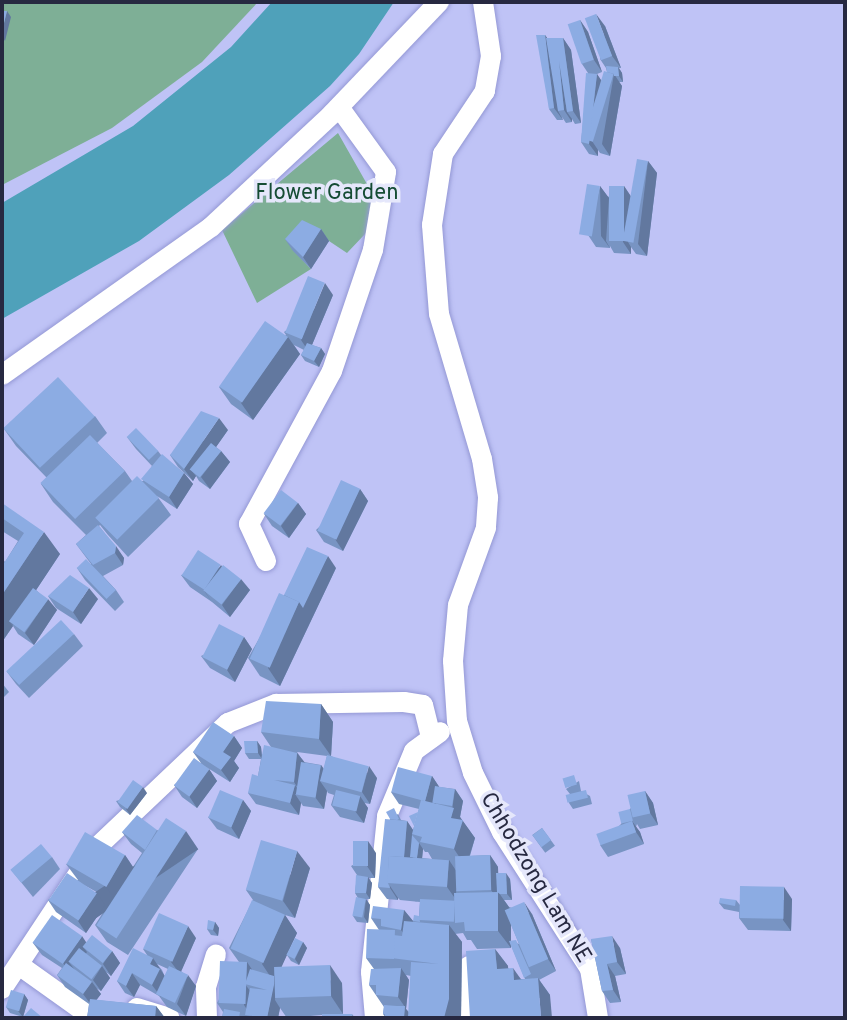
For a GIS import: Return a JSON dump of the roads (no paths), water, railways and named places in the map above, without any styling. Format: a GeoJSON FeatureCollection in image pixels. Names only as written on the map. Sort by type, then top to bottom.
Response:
{"type":"FeatureCollection","features":[{"type":"Feature","properties":{"kind":"street"},"geometry":{"type":"LineString","coordinates":[[2,375],[211,227],[339,107],[439,2]]}},
{"type":"Feature","properties":{"kind":"street","name":"Chhodzong Lam NE"},"geometry":{"type":"LineString","coordinates":[[483,2],[491,56],[485,91],[443,154],[432,225],[439,314],[488,498],[486,528],[458,605],[453,661],[457,721],[473,773],[502,832],[590,969],[598,1018]]}},
{"type":"Feature","properties":{"kind":"street"},"geometry":{"type":"LineString","coordinates":[[266,561],[249,524],[332,371],[373,250],[386,172],[339,107]]}},
{"type":"Feature","properties":{"kind":"street"},"geometry":{"type":"LineString","coordinates":[[2,989],[94,850],[228,723],[276,704],[404,702],[423,705],[431,738]]}},
{"type":"Feature","properties":{"kind":"street"},"geometry":{"type":"LineString","coordinates":[[375,1018],[371,972],[387,816],[414,751],[457,721]]}},
{"type":"Feature","properties":{"kind":"street"},"geometry":{"type":"LineString","coordinates":[[207,1018],[206,987],[216,954]]}},
{"type":"Feature","properties":{"kind":"street"},"geometry":{"type":"LineString","coordinates":[[468,1018],[469,955]]}},
{"type":"Feature","properties":{"kind":"street"},"geometry":{"type":"LineString","coordinates":[[19,965],[92,1017],[101,1007],[123,1007],[170,1018]]}},
{"type":"Feature","properties":{"kind":"water"},"geometry":{"type":"Polygon","coordinates":[[[272,2],[394,2],[359,54],[330,86],[229,175],[139,241],[2,319],[2,203],[133,126],[231,47],[272,2]]]}},
{"type":"Feature","properties":{"kind":"park label","name":"Flower Garden"},"geometry":{"type":"Point","coordinates":[327,194]}}]}
